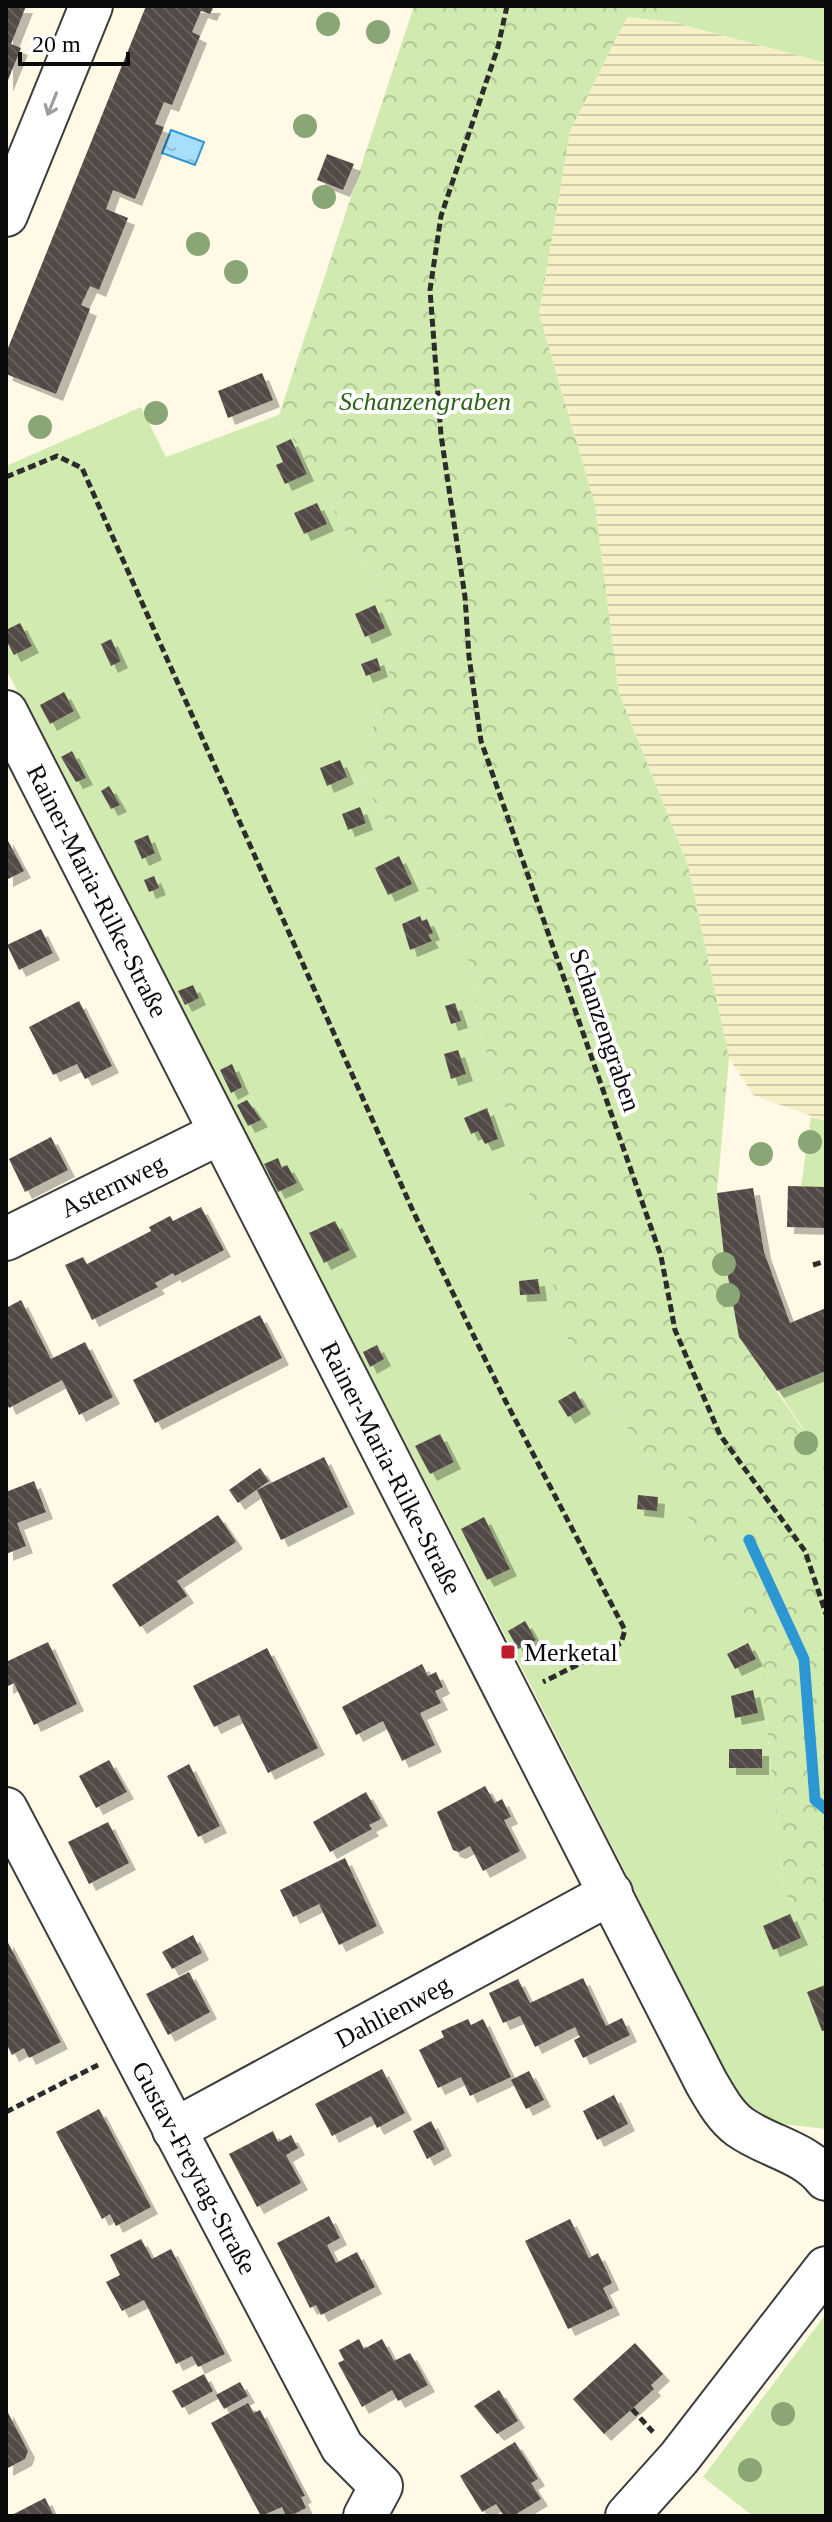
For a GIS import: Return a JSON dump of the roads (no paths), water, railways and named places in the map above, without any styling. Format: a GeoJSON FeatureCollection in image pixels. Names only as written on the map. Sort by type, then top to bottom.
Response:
{"type":"FeatureCollection","features":[{"type":"Feature","properties":{"kind":"street"},"geometry":{"type":"LineString","coordinates":[[6,215],[91,6]]}},
{"type":"Feature","properties":{"kind":"street","name":"Rainer-Maria-Rilke-Straße"},"geometry":{"type":"LineString","coordinates":[[6,712],[721,2108],[740,2127],[793,2153],[817,2168],[826,2179]]}},
{"type":"Feature","properties":{"kind":"street","name":"Asternweg"},"geometry":{"type":"LineString","coordinates":[[6,1239],[220,1133]]}},
{"type":"Feature","properties":{"kind":"street","name":"Gustav-Freytag-Straße"},"geometry":{"type":"LineString","coordinates":[[6,1809],[373,2501]]}},
{"type":"Feature","properties":{"kind":"street","name":"Dahlienweg"},"geometry":{"type":"LineString","coordinates":[[174,2130],[611,1893]]}},
{"type":"Feature","properties":{"kind":"street"},"geometry":{"type":"LineString","coordinates":[[627,2516],[679,2458],[826,2268]]}},
{"type":"Feature","properties":{"kind":"water"},"geometry":{"type":"Polygon","coordinates":[[[171,130],[204,142],[195,165],[162,153],[171,130]]]}},
{"type":"Feature","properties":{"kind":"waterway"},"geometry":{"type":"LineString","coordinates":[[749,1540],[804,1659],[815,1800],[826,1809]]}},
{"type":"Feature","properties":{"kind":"place","name":"Merketal"},"geometry":{"type":"Point","coordinates":[508,1652]}},
{"type":"Feature","properties":{"kind":"park label","name":"Schanzengraben"},"geometry":{"type":"Point","coordinates":[425,401]}}]}
